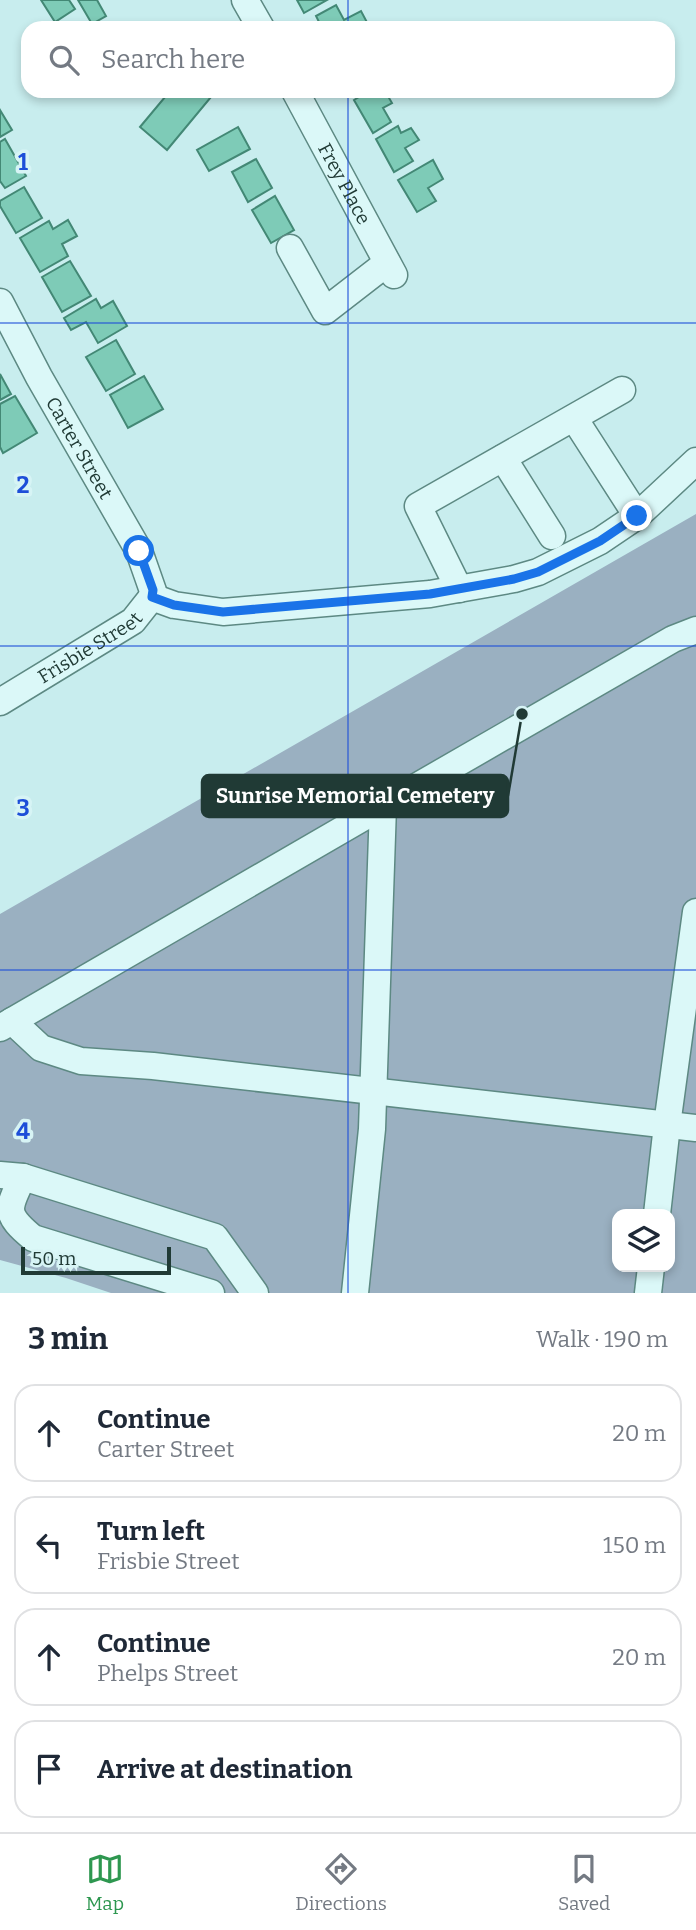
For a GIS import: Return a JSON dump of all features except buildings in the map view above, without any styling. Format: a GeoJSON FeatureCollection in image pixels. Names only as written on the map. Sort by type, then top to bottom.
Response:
{"type":"FeatureCollection","features":[{"type":"Feature","properties":{"kind":"street"},"geometry":{"type":"LineString","coordinates":[[245,0],[257,21]]}},
{"type":"Feature","properties":{"kind":"street","name":"Frey Place"},"geometry":{"type":"LineString","coordinates":[[290,248],[325,310],[391,269],[299,98]]}},
{"type":"Feature","properties":{"kind":"street","name":"Carter Street"},"geometry":{"type":"LineString","coordinates":[[0,302],[39,377],[139,551],[153,590],[152,597]]}},
{"type":"Feature","properties":{"kind":"street"},"geometry":{"type":"LineString","coordinates":[[459,589],[418,506],[622,390]]}},
{"type":"Feature","properties":{"kind":"street"},"geometry":{"type":"LineString","coordinates":[[575,418],[637,516]]}},
{"type":"Feature","properties":{"kind":"street"},"geometry":{"type":"LineString","coordinates":[[503,458],[552,536]]}},
{"type":"Feature","properties":{"kind":"street","name":"Frisbie Street"},"geometry":{"type":"LineString","coordinates":[[0,702],[133,621],[152,597],[174,605],[223,612],[430,594],[538,572],[586,548],[637,516],[696,461]]}},
{"type":"Feature","properties":{"kind":"street"},"geometry":{"type":"LineString","coordinates":[[696,631],[673,639],[6,1024],[41,1048],[81,1061],[167,1068],[696,1128]]}},
{"type":"Feature","properties":{"kind":"street"},"geometry":{"type":"LineString","coordinates":[[355,1293],[372,1129],[383,806]]}},
{"type":"Feature","properties":{"kind":"street"},"geometry":{"type":"LineString","coordinates":[[658,1209],[696,912]]}},
{"type":"Feature","properties":{"kind":"street"},"geometry":{"type":"LineString","coordinates":[[211,1293],[33,1238],[14,1222],[10,1203],[12,1176],[215,1237],[255,1293]]}},
{"type":"Feature","properties":{"kind":"street"},"geometry":{"type":"LineString","coordinates":[[648,1293],[650,1272]]}},
{"type":"Feature","properties":{"kind":"shaded area"},"geometry":{"type":"Polygon","coordinates":[[[696,514],[696,1293],[111,1293],[0,1260],[0,914],[696,514]]]}},
{"type":"Feature","properties":{"kind":"place","name":"Sunrise Memorial Cemetery"},"geometry":{"type":"Point","coordinates":[522,714]}},
{"type":"Feature","properties":{"kind":"route"},"geometry":{"type":"LineString","coordinates":[[139,551],[153,590],[152,597],[174,605],[223,612],[430,594],[514,579],[538,572],[600,541],[637,516]]}}]}
